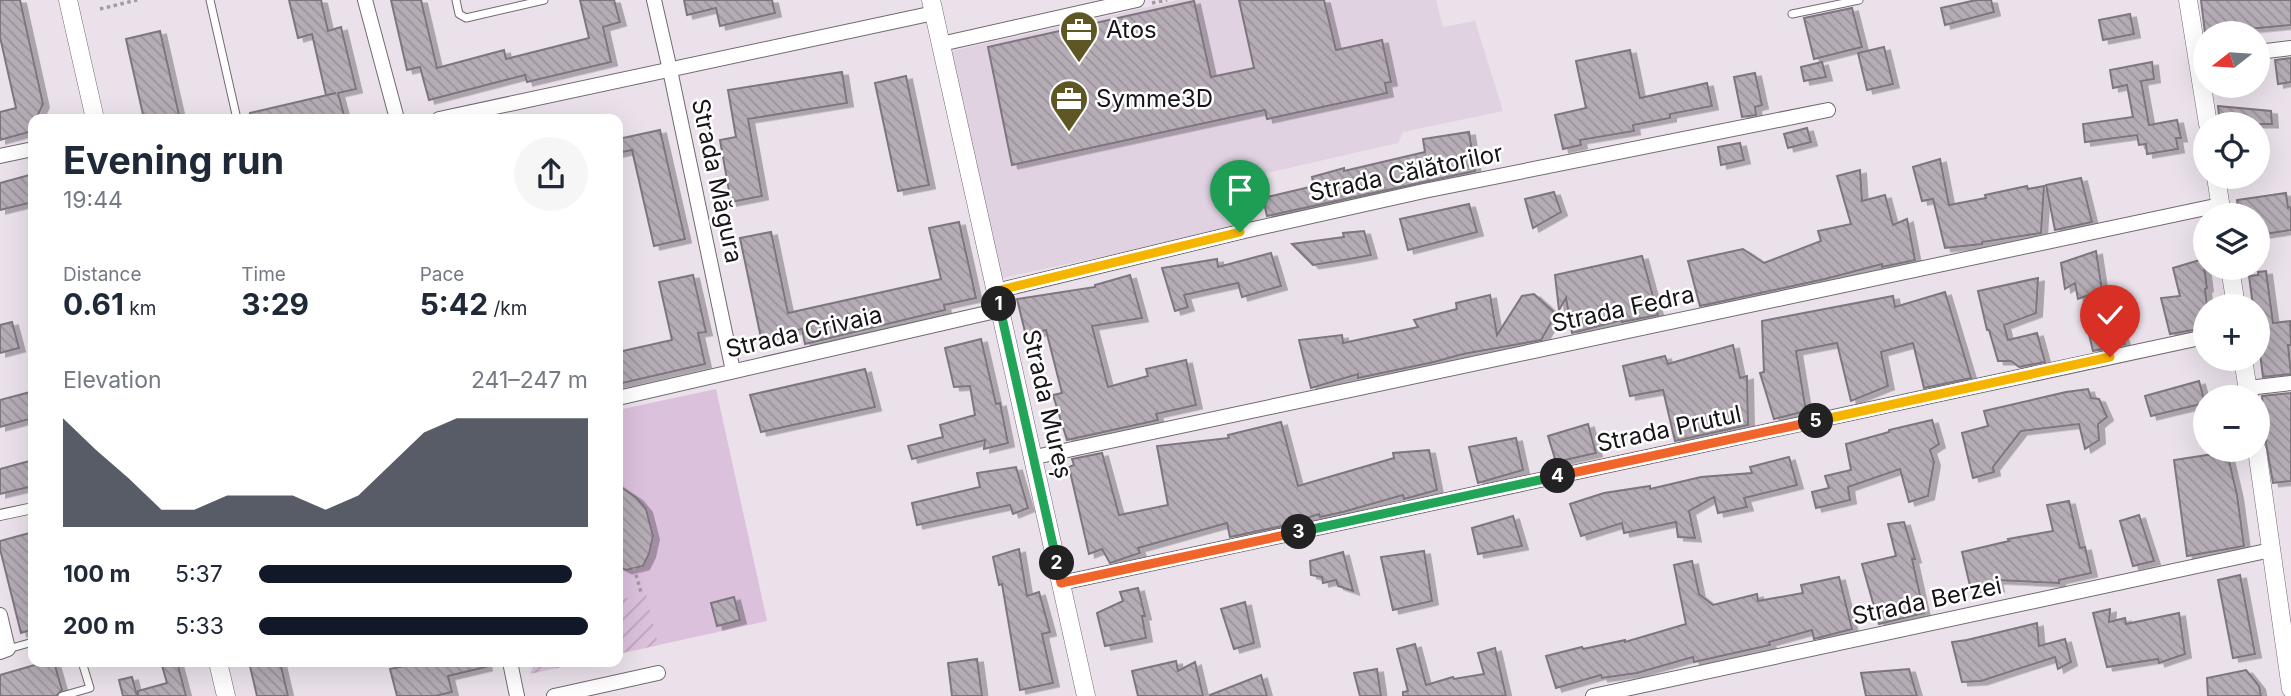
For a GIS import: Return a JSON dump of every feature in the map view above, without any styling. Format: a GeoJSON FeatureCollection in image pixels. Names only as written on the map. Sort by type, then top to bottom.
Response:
{"type":"FeatureCollection","features":[{"type":"Feature","properties":{"kind":"street"},"geometry":{"type":"LineString","coordinates":[[68,0],[94,114]]}},
{"type":"Feature","properties":{"kind":"street"},"geometry":{"type":"LineString","coordinates":[[365,0],[396,114]]}},
{"type":"Feature","properties":{"kind":"street","name":"Strada Măgura"},"geometry":{"type":"LineString","coordinates":[[654,0],[733,371]]}},
{"type":"Feature","properties":{"kind":"street"},"geometry":{"type":"LineString","coordinates":[[941,44],[1137,0]]}},
{"type":"Feature","properties":{"kind":"street"},"geometry":{"type":"LineString","coordinates":[[2188,0],[2193,22]]}},
{"type":"Feature","properties":{"kind":"street"},"geometry":{"type":"LineString","coordinates":[[463,114],[670,70],[933,7]]}},
{"type":"Feature","properties":{"kind":"street","name":"Strada Mureș"},"geometry":{"type":"LineString","coordinates":[[933,7],[1086,696]]}},
{"type":"Feature","properties":{"kind":"street"},"geometry":{"type":"LineString","coordinates":[[2270,51],[2291,48]]}},
{"type":"Feature","properties":{"kind":"street","name":"Strada Călătorilor"},"geometry":{"type":"LineString","coordinates":[[996,291],[1424,191],[1828,110]]}},
{"type":"Feature","properties":{"kind":"street"},"geometry":{"type":"LineString","coordinates":[[0,156],[28,150]]}},
{"type":"Feature","properties":{"kind":"street","name":"Strada Fedra"},"geometry":{"type":"LineString","coordinates":[[1035,457],[2193,216]]}},
{"type":"Feature","properties":{"kind":"street","name":"Strada Crivaia"},"geometry":{"type":"LineString","coordinates":[[623,397],[1000,310]]}},
{"type":"Feature","properties":{"kind":"street","name":"Strada Prutul"},"geometry":{"type":"LineString","coordinates":[[1061,583],[2193,340]]}},
{"type":"Feature","properties":{"kind":"street"},"geometry":{"type":"LineString","coordinates":[[2270,388],[2291,383]]}},
{"type":"Feature","properties":{"kind":"street"},"geometry":{"type":"LineString","coordinates":[[2259,462],[2291,689]]}},
{"type":"Feature","properties":{"kind":"street"},"geometry":{"type":"LineString","coordinates":[[0,515],[28,509]]}},
{"type":"Feature","properties":{"kind":"street","name":"Strada Berzei"},"geometry":{"type":"LineString","coordinates":[[1593,696],[2271,550]]}},
{"type":"Feature","properties":{"kind":"street"},"geometry":{"type":"LineString","coordinates":[[0,615],[4,650]]}},
{"type":"Feature","properties":{"kind":"street"},"geometry":{"type":"LineString","coordinates":[[219,667],[226,696]]}},
{"type":"Feature","properties":{"kind":"street"},"geometry":{"type":"LineString","coordinates":[[511,667],[517,696]]}},
{"type":"Feature","properties":{"kind":"street"},"geometry":{"type":"LineString","coordinates":[[554,696],[659,673]]}},
{"type":"Feature","properties":{"kind":"lane"},"geometry":{"type":"LineString","coordinates":[[210,0],[236,114]]}},
{"type":"Feature","properties":{"kind":"lane"},"geometry":{"type":"LineString","coordinates":[[456,0],[459,14],[466,18],[544,0]]}},
{"type":"Feature","properties":{"kind":"lane"},"geometry":{"type":"LineString","coordinates":[[1793,14],[1859,0]]}},
{"type":"Feature","properties":{"kind":"lane"},"geometry":{"type":"LineString","coordinates":[[4,650],[28,643]]}},
{"type":"Feature","properties":{"kind":"lane"},"geometry":{"type":"LineString","coordinates":[[62,696],[90,688],[84,667]]}},
{"type":"Feature","properties":{"kind":"path"},"geometry":{"type":"LineString","coordinates":[[100,9],[136,0]]}},
{"type":"Feature","properties":{"kind":"path"},"geometry":{"type":"LineString","coordinates":[[634,568],[641,592]]}},
{"type":"Feature","properties":{"kind":"shaded area"},"geometry":{"type":"Polygon","coordinates":[[[1179,0],[1436,0],[1443,27],[1475,21],[1503,111],[1403,132],[1398,143],[1245,178],[1254,224],[997,279],[947,52],[1179,0]]]}},
{"type":"Feature","properties":{"kind":"shaded area"},"geometry":{"type":"Polygon","coordinates":[[[716,389],[767,621],[623,653],[623,409],[716,389]]]}},
{"type":"Feature","properties":{"kind":"shaded area"},"geometry":{"type":"Polygon","coordinates":[[[646,594],[658,645],[623,653],[623,599],[646,594]]]}},
{"type":"Feature","properties":{"kind":"shaded area"},"geometry":{"type":"Polygon","coordinates":[[[533,667],[562,667],[530,674],[533,667]]]}},
{"type":"Feature","properties":{"kind":"building"},"geometry":{"type":"Polygon","coordinates":[[[0,0],[20,0],[43,104],[38,114],[28,114],[28,132],[0,140],[0,112],[16,108],[0,37],[0,0]]]}},
{"type":"Feature","properties":{"kind":"building"},"geometry":{"type":"Polygon","coordinates":[[[289,0],[321,0],[328,31],[341,27],[356,89],[338,93],[344,114],[250,114],[336,93],[326,95],[312,34],[298,38],[289,0]]]}},
{"type":"Feature","properties":{"kind":"building"},"geometry":{"type":"Polygon","coordinates":[[[391,0],[421,0],[437,68],[504,50],[506,59],[589,38],[580,0],[614,0],[620,22],[603,27],[611,62],[527,82],[525,75],[429,100],[420,67],[407,70],[391,0]]]}},
{"type":"Feature","properties":{"kind":"building"},"geometry":{"type":"Polygon","coordinates":[[[684,0],[772,0],[775,13],[720,26],[716,8],[687,15],[684,0]]]}},
{"type":"Feature","properties":{"kind":"building"},"geometry":{"type":"Polygon","coordinates":[[[1239,0],[1324,0],[1336,50],[1382,40],[1391,82],[1385,83],[1387,93],[1267,119],[1265,110],[1012,165],[988,47],[1194,1],[1211,77],[1254,68],[1239,0]]]}},
{"type":"Feature","properties":{"kind":"building"},"geometry":{"type":"Polygon","coordinates":[[[1976,0],[1991,0],[1994,12],[1945,25],[1941,8],[1976,0]]]}},
{"type":"Feature","properties":{"kind":"building"},"geometry":{"type":"Polygon","coordinates":[[[2201,0],[2291,0],[2291,25],[2270,27],[2270,21],[2204,21],[2201,0]]]}},
{"type":"Feature","properties":{"kind":"building"},"geometry":{"type":"Polygon","coordinates":[[[1852,8],[1862,47],[1814,59],[1804,18],[1852,8]]]}},
{"type":"Feature","properties":{"kind":"building"},"geometry":{"type":"Polygon","coordinates":[[[2130,14],[2134,34],[2103,40],[2099,20],[2130,14]]]}},
{"type":"Feature","properties":{"kind":"building"},"geometry":{"type":"Polygon","coordinates":[[[160,31],[179,114],[143,114],[126,39],[160,31]]]}},
{"type":"Feature","properties":{"kind":"building"},"geometry":{"type":"Polygon","coordinates":[[[1884,47],[1893,84],[1867,90],[1858,53],[1884,47]]]}},
{"type":"Feature","properties":{"kind":"building"},"geometry":{"type":"Polygon","coordinates":[[[1630,50],[1640,98],[1707,83],[1712,106],[1670,114],[1670,118],[1633,125],[1634,131],[1580,140],[1581,145],[1563,149],[1555,115],[1586,108],[1576,61],[1630,50]]]}},
{"type":"Feature","properties":{"kind":"building"},"geometry":{"type":"Polygon","coordinates":[[[2291,58],[2291,82],[2278,84],[2275,60],[2291,58]]]}},
{"type":"Feature","properties":{"kind":"building"},"geometry":{"type":"Polygon","coordinates":[[[1822,62],[1826,77],[1804,81],[1801,67],[1822,62]]]}},
{"type":"Feature","properties":{"kind":"building"},"geometry":{"type":"Polygon","coordinates":[[[2152,62],[2154,79],[2141,81],[2149,125],[2177,120],[2181,138],[2176,138],[2178,149],[2147,154],[2146,144],[2139,145],[2137,135],[2085,142],[2083,124],[2133,117],[2127,85],[2113,88],[2110,70],[2152,62]]]}},
{"type":"Feature","properties":{"kind":"building"},"geometry":{"type":"Polygon","coordinates":[[[842,72],[847,103],[748,119],[762,196],[731,202],[720,140],[736,137],[728,90],[842,72]]]}},
{"type":"Feature","properties":{"kind":"building"},"geometry":{"type":"Polygon","coordinates":[[[1755,73],[1762,105],[1755,107],[1756,115],[1742,117],[1734,77],[1755,73]]]}},
{"type":"Feature","properties":{"kind":"building"},"geometry":{"type":"Polygon","coordinates":[[[906,76],[929,185],[898,191],[875,83],[906,76]]]}},
{"type":"Feature","properties":{"kind":"building"},"geometry":{"type":"Polygon","coordinates":[[[2218,106],[2271,111],[2272,124],[2270,112],[2219,112],[2218,106]]]}},
{"type":"Feature","properties":{"kind":"building"},"geometry":{"type":"Polygon","coordinates":[[[1807,128],[1811,142],[1788,148],[1784,134],[1807,128]]]}},
{"type":"Feature","properties":{"kind":"building"},"geometry":{"type":"Polygon","coordinates":[[[660,130],[685,239],[654,246],[632,150],[623,152],[623,138],[660,130]]]}},
{"type":"Feature","properties":{"kind":"building"},"geometry":{"type":"Polygon","coordinates":[[[1469,132],[1475,171],[1267,216],[1263,198],[1314,186],[1312,177],[1425,152],[1423,139],[1469,132]]]}},
{"type":"Feature","properties":{"kind":"building"},"geometry":{"type":"Polygon","coordinates":[[[1740,143],[1744,160],[1721,165],[1718,147],[1740,143]]]}},
{"type":"Feature","properties":{"kind":"building"},"geometry":{"type":"Polygon","coordinates":[[[1940,159],[1949,205],[2027,186],[2028,189],[2044,186],[2041,233],[1945,248],[1933,199],[1922,201],[1913,167],[1940,159]]]}},
{"type":"Feature","properties":{"kind":"building"},"geometry":{"type":"Polygon","coordinates":[[[1860,170],[1862,201],[1885,195],[1893,225],[1907,219],[1915,260],[1882,267],[1882,264],[1700,306],[1688,261],[1743,249],[1764,263],[1821,241],[1818,231],[1851,224],[1837,176],[1860,170]]]}},
{"type":"Feature","properties":{"kind":"building"},"geometry":{"type":"Polygon","coordinates":[[[28,175],[28,203],[0,210],[0,183],[28,175]]]}},
{"type":"Feature","properties":{"kind":"building"},"geometry":{"type":"Polygon","coordinates":[[[2081,178],[2092,222],[2055,230],[2046,185],[2081,178]]]}},
{"type":"Feature","properties":{"kind":"building"},"geometry":{"type":"Polygon","coordinates":[[[1554,192],[1561,212],[1533,228],[1525,199],[1554,192]]]}},
{"type":"Feature","properties":{"kind":"building"},"geometry":{"type":"Polygon","coordinates":[[[2286,193],[2288,208],[2291,207],[2291,230],[2270,233],[2270,203],[2237,203],[2237,200],[2286,193]]]}},
{"type":"Feature","properties":{"kind":"building"},"geometry":{"type":"Polygon","coordinates":[[[1469,204],[1477,232],[1408,250],[1400,219],[1469,204]]]}},
{"type":"Feature","properties":{"kind":"building"},"geometry":{"type":"Polygon","coordinates":[[[959,222],[976,298],[944,305],[945,310],[805,344],[802,329],[761,338],[740,238],[771,232],[788,313],[941,279],[929,228],[959,222]]]}},
{"type":"Feature","properties":{"kind":"building"},"geometry":{"type":"Polygon","coordinates":[[[1364,231],[1371,255],[1350,259],[1313,265],[1292,244],[1344,237],[1343,233],[1364,231]]]}},
{"type":"Feature","properties":{"kind":"building"},"geometry":{"type":"Polygon","coordinates":[[[2096,251],[2102,290],[2078,299],[2075,283],[2065,289],[2061,263],[2096,251]]]}},
{"type":"Feature","properties":{"kind":"building"},"geometry":{"type":"Polygon","coordinates":[[[1271,253],[1281,286],[1242,297],[1238,283],[1184,295],[1188,307],[1175,311],[1162,268],[1217,259],[1218,267],[1271,253]]]}},
{"type":"Feature","properties":{"kind":"building"},"geometry":{"type":"Polygon","coordinates":[[[1642,256],[1658,315],[1622,320],[1572,333],[1566,298],[1559,310],[1555,275],[1642,256]]]}},
{"type":"Feature","properties":{"kind":"building"},"geometry":{"type":"Polygon","coordinates":[[[2193,262],[2193,280],[2206,280],[2207,288],[2206,294],[2193,294],[2193,330],[2170,334],[2161,298],[2180,296],[2173,268],[2193,262]]]}},
{"type":"Feature","properties":{"kind":"building"},"geometry":{"type":"Polygon","coordinates":[[[693,275],[706,332],[698,333],[705,364],[623,383],[623,351],[672,340],[659,282],[693,275]]]}},
{"type":"Feature","properties":{"kind":"building"},"geometry":{"type":"Polygon","coordinates":[[[1130,275],[1142,318],[1092,326],[1108,387],[1148,376],[1146,369],[1186,360],[1196,405],[1156,414],[1158,420],[1067,440],[1053,395],[1062,393],[1046,330],[1026,336],[1017,299],[1095,287],[1130,275]]]}},
{"type":"Feature","properties":{"kind":"building"},"geometry":{"type":"Polygon","coordinates":[[[2038,278],[2036,313],[2004,325],[2008,340],[2037,333],[2045,362],[2019,367],[2011,361],[1998,361],[1978,291],[2038,278]]]}},
{"type":"Feature","properties":{"kind":"building"},"geometry":{"type":"Polygon","coordinates":[[[2250,280],[2267,280],[2269,294],[2251,294],[2250,280]]]}},
{"type":"Feature","properties":{"kind":"building"},"geometry":{"type":"Polygon","coordinates":[[[1945,292],[1971,378],[1924,388],[1913,343],[1881,352],[1888,386],[1851,401],[1837,343],[1796,351],[1806,411],[1774,419],[1760,373],[1764,372],[1762,321],[1893,296],[1895,307],[1945,292]]]}},
{"type":"Feature","properties":{"kind":"building"},"geometry":{"type":"Polygon","coordinates":[[[1534,294],[1556,314],[1541,340],[1463,354],[1358,378],[1358,374],[1311,388],[1299,340],[1342,335],[1343,343],[1418,327],[1414,320],[1457,309],[1456,303],[1490,295],[1497,335],[1522,296],[1534,294]]]}},
{"type":"Feature","properties":{"kind":"building"},"geometry":{"type":"Polygon","coordinates":[[[2270,301],[2273,323],[2290,321],[2291,345],[2288,345],[2291,374],[2263,377],[2262,371],[2270,371],[2270,301]]]}},
{"type":"Feature","properties":{"kind":"building"},"geometry":{"type":"Polygon","coordinates":[[[2115,316],[2125,344],[2093,351],[2086,322],[2115,316]]]}},
{"type":"Feature","properties":{"kind":"building"},"geometry":{"type":"Polygon","coordinates":[[[12,322],[19,348],[0,353],[0,325],[12,322]]]}},
{"type":"Feature","properties":{"kind":"building"},"geometry":{"type":"Polygon","coordinates":[[[981,339],[996,404],[1000,403],[1008,443],[984,449],[985,440],[912,459],[908,446],[943,437],[940,425],[975,415],[970,386],[954,387],[945,348],[981,339]]]}},
{"type":"Feature","properties":{"kind":"building"},"geometry":{"type":"Polygon","coordinates":[[[1733,345],[1740,378],[1747,376],[1748,425],[1675,441],[1663,390],[1630,396],[1623,366],[1665,356],[1668,364],[1733,345]]]}},
{"type":"Feature","properties":{"kind":"building"},"geometry":{"type":"Polygon","coordinates":[[[865,369],[875,407],[761,432],[750,395],[865,369]]]}},
{"type":"Feature","properties":{"kind":"building"},"geometry":{"type":"Polygon","coordinates":[[[2199,381],[2200,385],[2193,385],[2193,406],[2151,416],[2145,396],[2199,381]]]}},
{"type":"Feature","properties":{"kind":"building"},"geometry":{"type":"Polygon","coordinates":[[[2088,389],[2091,398],[2099,399],[2107,417],[2098,424],[2099,440],[2085,449],[2079,424],[2021,431],[1993,467],[1994,472],[1973,478],[1962,433],[1988,426],[1984,411],[2088,389]]]}},
{"type":"Feature","properties":{"kind":"building"},"geometry":{"type":"Polygon","coordinates":[[[28,393],[28,419],[0,427],[0,400],[28,393]]]}},
{"type":"Feature","properties":{"kind":"building"},"geometry":{"type":"Polygon","coordinates":[[[2291,393],[2291,481],[2273,483],[2269,462],[2270,395],[2291,393]]]}},
{"type":"Feature","properties":{"kind":"building"},"geometry":{"type":"Polygon","coordinates":[[[1932,420],[1939,444],[1930,450],[1934,462],[1928,496],[1909,502],[1900,469],[1848,487],[1850,500],[1816,508],[1812,492],[1829,488],[1825,476],[1851,470],[1846,444],[1932,420]]]}},
{"type":"Feature","properties":{"kind":"building"},"geometry":{"type":"Polygon","coordinates":[[[1281,422],[1298,486],[1394,458],[1393,453],[1429,450],[1437,490],[1404,499],[1403,495],[1320,517],[1319,514],[1282,526],[1230,537],[1227,523],[1138,548],[1140,553],[1110,563],[1102,549],[1089,554],[1069,467],[1074,465],[1072,459],[1102,453],[1119,515],[1168,505],[1157,446],[1229,438],[1228,435],[1281,422]]]}},
{"type":"Feature","properties":{"kind":"building"},"geometry":{"type":"Polygon","coordinates":[[[1588,424],[1596,453],[1556,462],[1548,436],[1588,424]]]}},
{"type":"Feature","properties":{"kind":"building"},"geometry":{"type":"Polygon","coordinates":[[[1516,438],[1523,470],[1478,483],[1469,447],[1516,438]]]}},
{"type":"Feature","properties":{"kind":"building"},"geometry":{"type":"Polygon","coordinates":[[[1789,457],[1797,485],[1744,498],[1747,507],[1718,513],[1714,497],[1689,511],[1695,538],[1678,537],[1676,522],[1624,533],[1622,523],[1581,536],[1570,504],[1604,493],[1650,486],[1650,489],[1701,477],[1752,473],[1750,467],[1789,457]]]}},
{"type":"Feature","properties":{"kind":"building"},"geometry":{"type":"Polygon","coordinates":[[[2193,457],[2193,462],[2229,462],[2244,546],[2187,556],[2174,460],[2193,457]]]}},
{"type":"Feature","properties":{"kind":"building"},"geometry":{"type":"Polygon","coordinates":[[[28,461],[28,487],[0,494],[0,469],[28,461]]]}},
{"type":"Feature","properties":{"kind":"building"},"geometry":{"type":"Polygon","coordinates":[[[1016,467],[1028,508],[1013,514],[1010,505],[917,525],[912,503],[980,487],[977,473],[1016,467]]]}},
{"type":"Feature","properties":{"kind":"building"},"geometry":{"type":"Polygon","coordinates":[[[623,488],[637,498],[646,509],[653,536],[643,566],[623,568],[623,488]]]}},
{"type":"Feature","properties":{"kind":"building"},"geometry":{"type":"Polygon","coordinates":[[[2069,501],[2080,548],[2085,547],[2091,573],[2059,580],[2059,583],[1996,580],[1998,588],[1971,590],[1962,552],[2009,541],[2008,539],[2053,531],[2047,505],[2069,501]]]}},
{"type":"Feature","properties":{"kind":"building"},"geometry":{"type":"Polygon","coordinates":[[[2139,515],[2154,561],[2133,566],[2120,521],[2139,515]]]}},
{"type":"Feature","properties":{"kind":"building"},"geometry":{"type":"Polygon","coordinates":[[[1513,516],[1522,546],[1478,554],[1472,528],[1513,516]]]}},
{"type":"Feature","properties":{"kind":"building"},"geometry":{"type":"Polygon","coordinates":[[[1904,522],[1915,559],[1912,559],[1924,613],[1879,624],[1862,564],[1896,556],[1888,524],[1904,522]]]}},
{"type":"Feature","properties":{"kind":"building"},"geometry":{"type":"Polygon","coordinates":[[[28,533],[28,631],[21,633],[0,549],[0,541],[28,533]]]}},
{"type":"Feature","properties":{"kind":"building"},"geometry":{"type":"Polygon","coordinates":[[[1019,549],[1027,596],[1039,592],[1050,632],[1042,634],[1053,683],[1020,690],[1002,584],[999,585],[993,557],[1019,549]]]}},
{"type":"Feature","properties":{"kind":"building"},"geometry":{"type":"Polygon","coordinates":[[[1424,551],[1432,601],[1393,610],[1381,557],[1424,551]]]}},
{"type":"Feature","properties":{"kind":"building"},"geometry":{"type":"Polygon","coordinates":[[[1343,552],[1353,591],[1338,586],[1336,580],[1323,583],[1322,577],[1311,575],[1310,561],[1343,552]]]}},
{"type":"Feature","properties":{"kind":"building"},"geometry":{"type":"Polygon","coordinates":[[[1692,561],[1699,594],[1713,605],[1757,594],[1758,601],[1803,593],[1801,585],[1839,577],[1852,629],[1814,639],[1812,630],[1769,642],[1770,645],[1694,662],[1693,657],[1637,673],[1602,678],[1601,675],[1556,688],[1546,656],[1582,647],[1583,649],[1625,642],[1686,624],[1674,565],[1692,561]]]}},
{"type":"Feature","properties":{"kind":"building"},"geometry":{"type":"Polygon","coordinates":[[[2240,575],[2255,654],[2233,658],[2218,580],[2240,575]]]}},
{"type":"Feature","properties":{"kind":"building"},"geometry":{"type":"Polygon","coordinates":[[[1138,588],[1145,616],[1142,616],[1146,638],[1105,646],[1097,613],[1123,601],[1120,592],[1138,588]]]}},
{"type":"Feature","properties":{"kind":"building"},"geometry":{"type":"Polygon","coordinates":[[[734,597],[740,620],[717,626],[711,603],[734,597]]]}},
{"type":"Feature","properties":{"kind":"building"},"geometry":{"type":"Polygon","coordinates":[[[1245,602],[1254,643],[1234,649],[1221,609],[1245,602]]]}},
{"type":"Feature","properties":{"kind":"building"},"geometry":{"type":"Polygon","coordinates":[[[2110,609],[2109,622],[2125,618],[2126,624],[2179,613],[2185,654],[2159,663],[2158,659],[2107,667],[2093,613],[2110,609]]]}},
{"type":"Feature","properties":{"kind":"building"},"geometry":{"type":"Polygon","coordinates":[[[2037,623],[2039,646],[2065,639],[2071,662],[2058,669],[2055,657],[1981,681],[1962,682],[1952,642],[2037,623]]]}},
{"type":"Feature","properties":{"kind":"building"},"geometry":{"type":"Polygon","coordinates":[[[1415,644],[1426,685],[1453,677],[1484,674],[1478,653],[1495,648],[1506,696],[1403,696],[1403,692],[1408,691],[1397,649],[1415,644]]]}},
{"type":"Feature","properties":{"kind":"building"},"geometry":{"type":"Polygon","coordinates":[[[977,659],[982,696],[952,696],[948,663],[977,659]]]}},
{"type":"Feature","properties":{"kind":"building"},"geometry":{"type":"Polygon","coordinates":[[[1176,661],[1178,671],[1195,662],[1203,696],[1138,696],[1132,671],[1176,661]]]}},
{"type":"Feature","properties":{"kind":"building"},"geometry":{"type":"Polygon","coordinates":[[[28,667],[55,667],[62,690],[56,696],[0,696],[0,675],[28,667]]]}},
{"type":"Feature","properties":{"kind":"building"},"geometry":{"type":"Polygon","coordinates":[[[162,667],[178,667],[186,696],[138,696],[138,691],[167,683],[162,667]]]}},
{"type":"Feature","properties":{"kind":"building"},"geometry":{"type":"Polygon","coordinates":[[[250,667],[281,667],[288,696],[257,696],[250,667]]]}},
{"type":"Feature","properties":{"kind":"building"},"geometry":{"type":"Polygon","coordinates":[[[486,667],[448,676],[452,692],[435,696],[397,696],[390,669],[486,667]]]}},
{"type":"Feature","properties":{"kind":"building"},"geometry":{"type":"Polygon","coordinates":[[[1377,669],[1381,696],[1360,696],[1354,673],[1377,669]]]}},
{"type":"Feature","properties":{"kind":"building"},"geometry":{"type":"Polygon","coordinates":[[[1909,669],[1917,696],[1866,696],[1861,673],[1909,669]]]}},
{"type":"Feature","properties":{"kind":"building"},"geometry":{"type":"Polygon","coordinates":[[[2246,670],[2259,686],[2261,696],[2208,696],[2207,678],[2246,670]]]}},
{"type":"Feature","properties":{"kind":"building"},"geometry":{"type":"Polygon","coordinates":[[[1261,675],[1267,696],[1210,696],[1210,695],[1261,675]]]}},
{"type":"Feature","properties":{"kind":"building"},"geometry":{"type":"Polygon","coordinates":[[[132,677],[137,696],[123,696],[119,680],[132,677]]]}},
{"type":"Feature","properties":{"kind":"place","name":"Atos"},"geometry":{"type":"Point","coordinates":[1079,64]}},
{"type":"Feature","properties":{"kind":"place","name":"Symme3D"},"geometry":{"type":"Point","coordinates":[1069,133]}},
{"type":"Feature","properties":{"kind":"route"},"geometry":{"type":"LineString","coordinates":[[1240,232],[996,291],[1061,583],[2110,357]]}}]}
